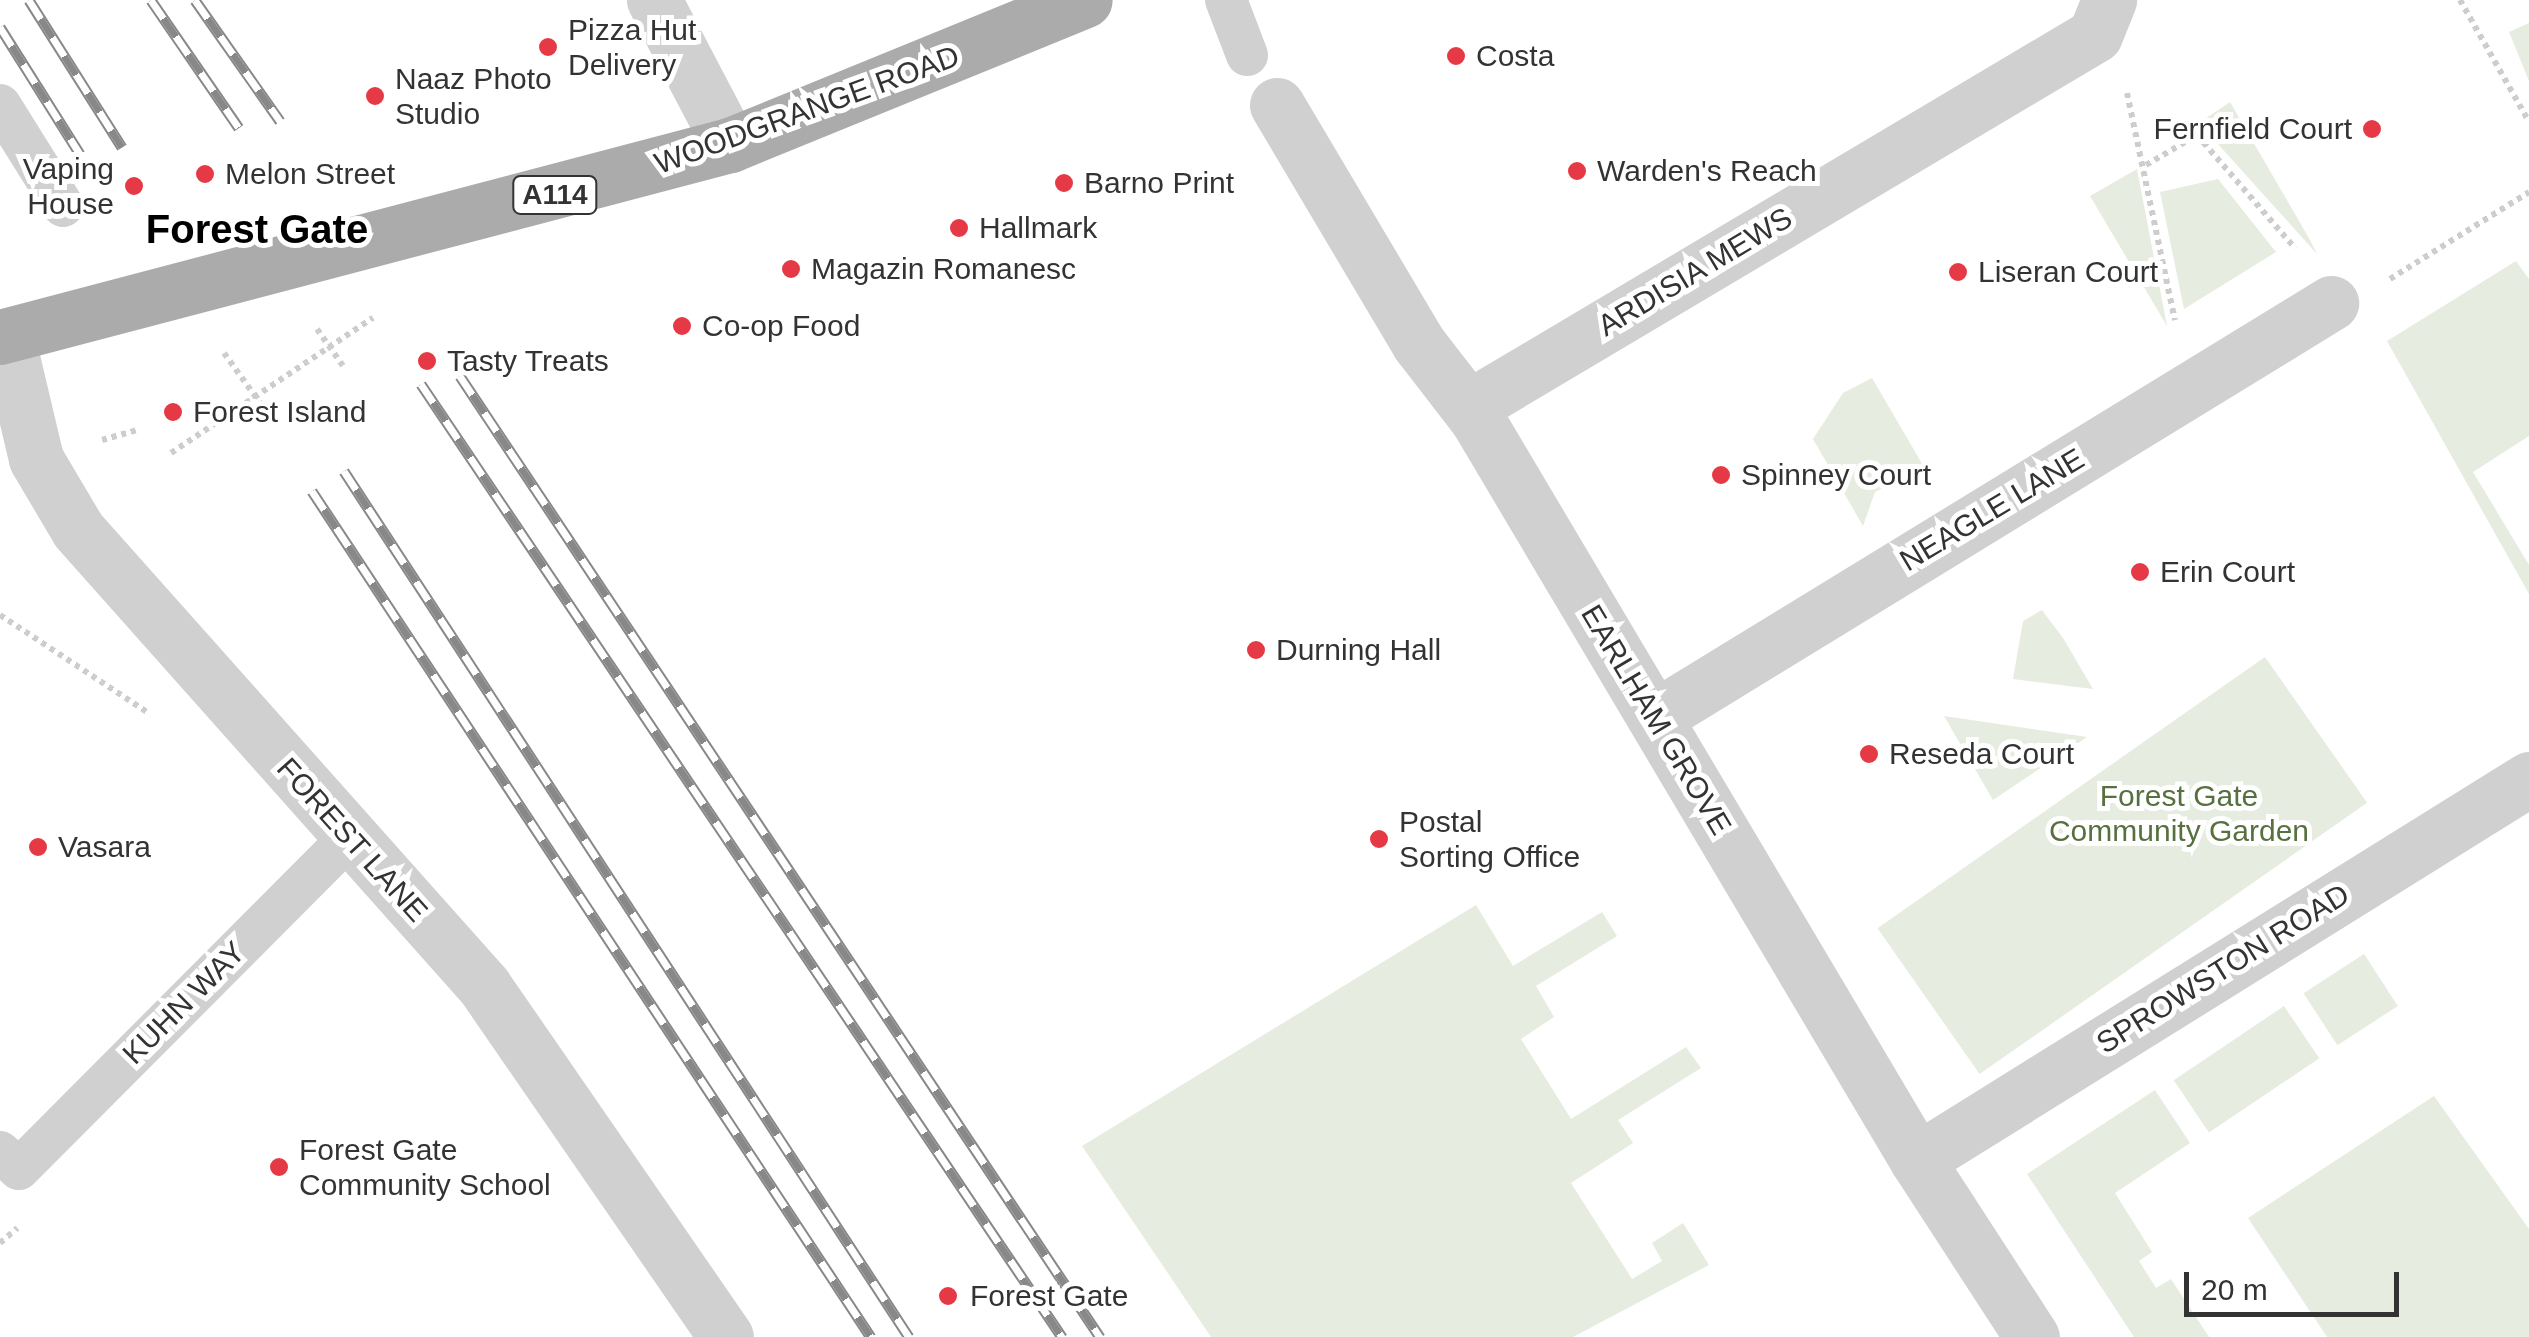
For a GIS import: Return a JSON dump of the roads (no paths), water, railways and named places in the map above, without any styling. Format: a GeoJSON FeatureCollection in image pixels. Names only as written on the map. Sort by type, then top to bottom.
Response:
{"type":"FeatureCollection","features":[{"type":"Feature","properties":{"kind":"main road","name":"WOODGRANGE ROAD"},"geometry":{"type":"LineString","coordinates":[[4,337],[730,145],[1085,0]]}},
{"type":"Feature","properties":{"kind":"street"},"geometry":{"type":"LineString","coordinates":[[654,0],[730,145]]}},
{"type":"Feature","properties":{"kind":"street","name":"ARDISIA MEWS"},"geometry":{"type":"LineString","coordinates":[[1470,407],[2102,17]]}},
{"type":"Feature","properties":{"kind":"street","name":"EARLHAM GROVE"},"geometry":{"type":"LineString","coordinates":[[1277,106],[1419,344],[1470,407],[2018,1332]]}},
{"type":"Feature","properties":{"kind":"street","name":"NEAGLE LANE"},"geometry":{"type":"LineString","coordinates":[[1654,717],[2330,303]]}},
{"type":"Feature","properties":{"kind":"street","name":"FOREST LANE"},"geometry":{"type":"LineString","coordinates":[[4,337],[36,458],[78,530],[484,986],[726,1337]]}},
{"type":"Feature","properties":{"kind":"street","name":"SPROWSTON ROAD"},"geometry":{"type":"LineString","coordinates":[[1917,1160],[2529,779]]}},
{"type":"Feature","properties":{"kind":"lane"},"geometry":{"type":"LineString","coordinates":[[1226,0],[1247,55]]}},
{"type":"Feature","properties":{"kind":"lane"},"geometry":{"type":"LineString","coordinates":[[0,105],[63,206]]}},
{"type":"Feature","properties":{"kind":"lane","name":"KUHN WAY"},"geometry":{"type":"LineString","coordinates":[[10,1160],[349,838]]}},
{"type":"Feature","properties":{"kind":"railway"},"geometry":{"type":"LineString","coordinates":[[29,0],[122,147]]}},
{"type":"Feature","properties":{"kind":"railway"},"geometry":{"type":"LineString","coordinates":[[151,0],[239,128]]}},
{"type":"Feature","properties":{"kind":"railway"},"geometry":{"type":"LineString","coordinates":[[195,0],[280,121]]}},
{"type":"Feature","properties":{"kind":"railway"},"geometry":{"type":"LineString","coordinates":[[0,27],[80,154]]}},
{"type":"Feature","properties":{"kind":"railway"},"geometry":{"type":"LineString","coordinates":[[460,376],[1100,1337]]}},
{"type":"Feature","properties":{"kind":"railway"},"geometry":{"type":"LineString","coordinates":[[421,384],[1062,1337]]}},
{"type":"Feature","properties":{"kind":"railway"},"geometry":{"type":"LineString","coordinates":[[344,471],[909,1337]]}},
{"type":"Feature","properties":{"kind":"railway"},"geometry":{"type":"LineString","coordinates":[[312,491],[871,1337]]}},
{"type":"Feature","properties":{"kind":"place","name":"Pizza Hut Delivery"},"geometry":{"type":"Point","coordinates":[548,47]}},
{"type":"Feature","properties":{"kind":"place","name":"Costa"},"geometry":{"type":"Point","coordinates":[1456,56]}},
{"type":"Feature","properties":{"kind":"place","name":"Naaz Photo Studio"},"geometry":{"type":"Point","coordinates":[375,96]}},
{"type":"Feature","properties":{"kind":"place","name":"Fernfield Court"},"geometry":{"type":"Point","coordinates":[2372,129]}},
{"type":"Feature","properties":{"kind":"place","name":"Warden's Reach"},"geometry":{"type":"Point","coordinates":[1577,171]}},
{"type":"Feature","properties":{"kind":"place","name":"Melon Street"},"geometry":{"type":"Point","coordinates":[205,174]}},
{"type":"Feature","properties":{"kind":"place","name":"Barno Print"},"geometry":{"type":"Point","coordinates":[1064,183]}},
{"type":"Feature","properties":{"kind":"place","name":"Vaping House"},"geometry":{"type":"Point","coordinates":[134,186]}},
{"type":"Feature","properties":{"kind":"place","name":"Hallmark"},"geometry":{"type":"Point","coordinates":[959,228]}},
{"type":"Feature","properties":{"kind":"place","name":"Magazin Romanesc"},"geometry":{"type":"Point","coordinates":[791,269]}},
{"type":"Feature","properties":{"kind":"place","name":"Liseran Court"},"geometry":{"type":"Point","coordinates":[1958,272]}},
{"type":"Feature","properties":{"kind":"place","name":"Co-op Food"},"geometry":{"type":"Point","coordinates":[682,326]}},
{"type":"Feature","properties":{"kind":"place","name":"Tasty Treats"},"geometry":{"type":"Point","coordinates":[427,361]}},
{"type":"Feature","properties":{"kind":"place","name":"Forest Island"},"geometry":{"type":"Point","coordinates":[173,412]}},
{"type":"Feature","properties":{"kind":"place","name":"Spinney Court"},"geometry":{"type":"Point","coordinates":[1721,475]}},
{"type":"Feature","properties":{"kind":"place","name":"Erin Court"},"geometry":{"type":"Point","coordinates":[2140,572]}},
{"type":"Feature","properties":{"kind":"place","name":"Durning Hall"},"geometry":{"type":"Point","coordinates":[1256,650]}},
{"type":"Feature","properties":{"kind":"place","name":"Reseda Court"},"geometry":{"type":"Point","coordinates":[1869,754]}},
{"type":"Feature","properties":{"kind":"place","name":"Postal Sorting Office"},"geometry":{"type":"Point","coordinates":[1379,839]}},
{"type":"Feature","properties":{"kind":"place","name":"Vasara"},"geometry":{"type":"Point","coordinates":[38,847]}},
{"type":"Feature","properties":{"kind":"place","name":"Forest Gate Community School"},"geometry":{"type":"Point","coordinates":[279,1167]}},
{"type":"Feature","properties":{"kind":"place","name":"Forest Gate"},"geometry":{"type":"Point","coordinates":[948,1296]}},
{"type":"Feature","properties":{"kind":"district","name":"Forest Gate"},"geometry":{"type":"Point","coordinates":[257,229]}},
{"type":"Feature","properties":{"kind":"park label","name":"Forest Gate Community Garden"},"geometry":{"type":"Point","coordinates":[2179,813]}}]}
